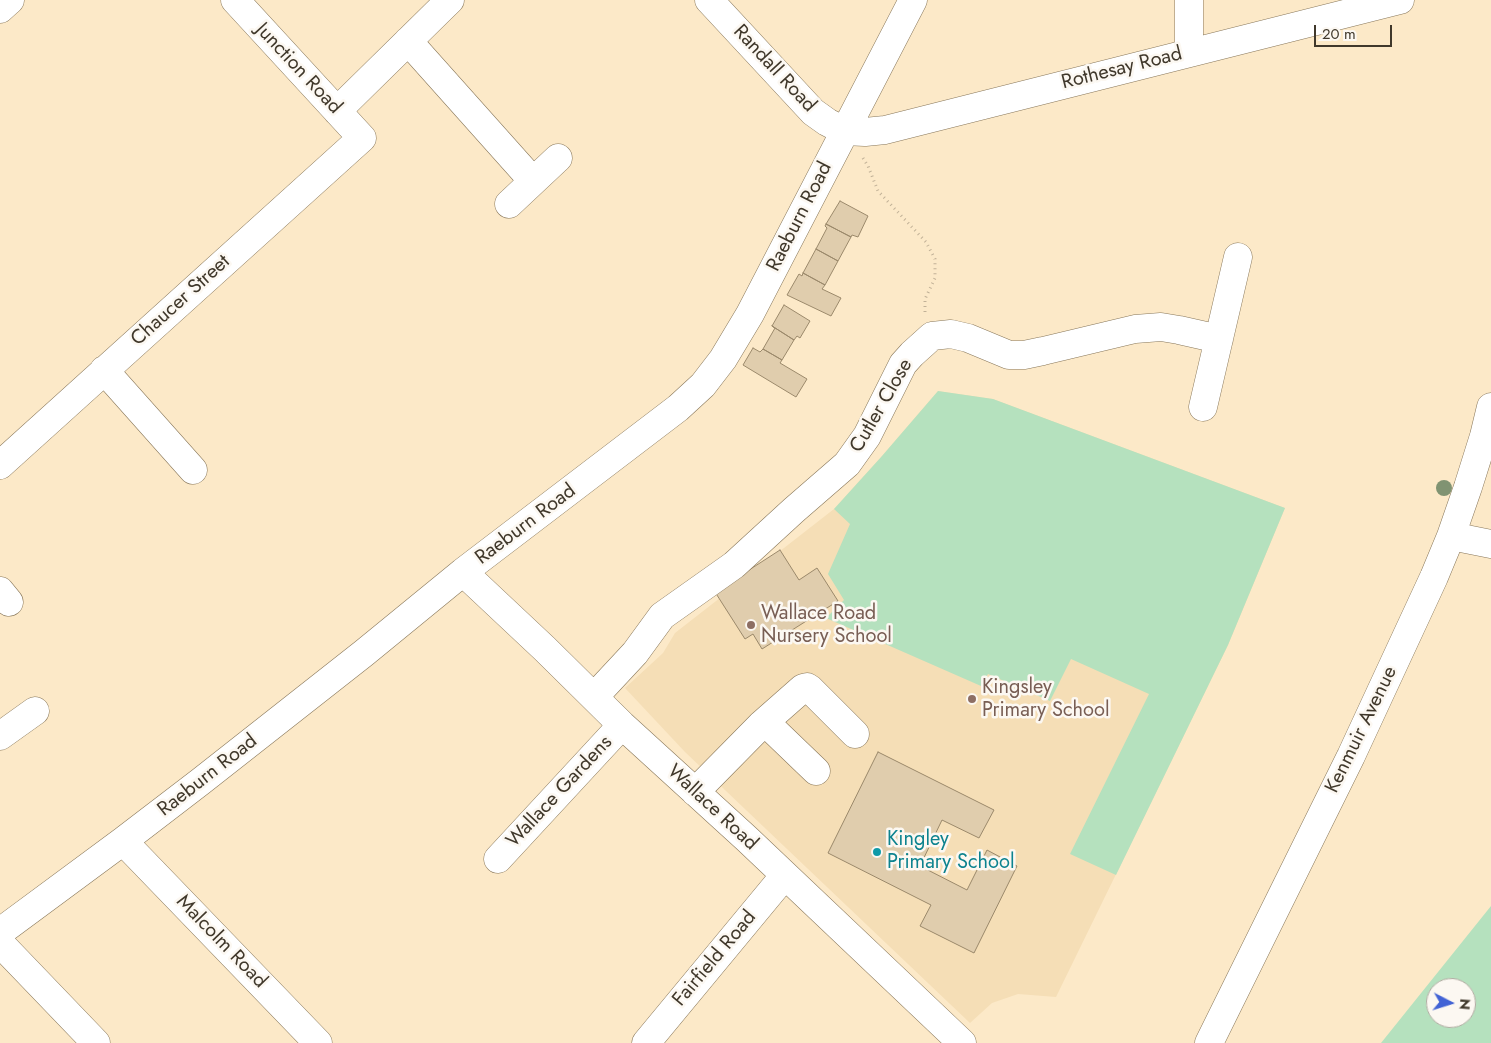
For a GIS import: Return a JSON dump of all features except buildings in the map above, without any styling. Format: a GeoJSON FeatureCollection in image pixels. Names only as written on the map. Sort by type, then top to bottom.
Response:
{"type":"FeatureCollection","features":[{"type":"Feature","properties":{"kind":"street"},"geometry":{"type":"LineString","coordinates":[[0,9],[10,0]]}},
{"type":"Feature","properties":{"kind":"street","name":"Junction Road"},"geometry":{"type":"LineString","coordinates":[[235,0],[362,138]]}},
{"type":"Feature","properties":{"kind":"street"},"geometry":{"type":"LineString","coordinates":[[338,111],[450,0]]}},
{"type":"Feature","properties":{"kind":"street","name":"Randall Road"},"geometry":{"type":"LineString","coordinates":[[709,0],[813,112],[844,131]]}},
{"type":"Feature","properties":{"kind":"street","name":"Raeburn Road"},"geometry":{"type":"LineString","coordinates":[[0,932],[123,841],[364,653],[463,572],[678,408],[703,385],[723,359],[750,314],[913,0]]}},
{"type":"Feature","properties":{"kind":"street"},"geometry":{"type":"LineString","coordinates":[[1189,0],[1189,52]]}},
{"type":"Feature","properties":{"kind":"street","name":"Rothesay Road"},"geometry":{"type":"LineString","coordinates":[[844,131],[865,132],[885,130],[1400,0]]}},
{"type":"Feature","properties":{"kind":"street"},"geometry":{"type":"LineString","coordinates":[[408,41],[533,181]]}},
{"type":"Feature","properties":{"kind":"street","name":"Chaucer Street"},"geometry":{"type":"LineString","coordinates":[[0,465],[362,138]]}},
{"type":"Feature","properties":{"kind":"street"},"geometry":{"type":"LineString","coordinates":[[508,204],[558,158]]}},
{"type":"Feature","properties":{"kind":"street"},"geometry":{"type":"LineString","coordinates":[[1203,407],[1238,257]]}},
{"type":"Feature","properties":{"kind":"street"},"geometry":{"type":"LineString","coordinates":[[932,336],[951,334],[968,338],[1009,355],[1043,352],[1136,330],[1161,327],[1219,339]]}},
{"type":"Feature","properties":{"kind":"street","name":"Cutler Close"},"geometry":{"type":"LineString","coordinates":[[594,696],[635,653],[662,616],[734,564],[847,464],[867,436],[903,364],[932,336]]}},
{"type":"Feature","properties":{"kind":"street"},"geometry":{"type":"LineString","coordinates":[[104,370],[193,470]]}},
{"type":"Feature","properties":{"kind":"street","name":"Kenmuir Avenue"},"geometry":{"type":"LineString","coordinates":[[1209,1043],[1355,748],[1418,613],[1451,536],[1481,445],[1491,407]]}},
{"type":"Feature","properties":{"kind":"street"},"geometry":{"type":"LineString","coordinates":[[1451,536],[1491,544]]}},
{"type":"Feature","properties":{"kind":"street","name":"Wallace Road"},"geometry":{"type":"LineString","coordinates":[[463,572],[622,725],[785,875],[958,1042]]}},
{"type":"Feature","properties":{"kind":"street"},"geometry":{"type":"LineString","coordinates":[[695,792],[765,722],[803,688],[810,689],[855,734]]}},
{"type":"Feature","properties":{"kind":"street"},"geometry":{"type":"LineString","coordinates":[[0,736],[35,711]]}},
{"type":"Feature","properties":{"kind":"street"},"geometry":{"type":"LineString","coordinates":[[765,722],[816,772]]}},
{"type":"Feature","properties":{"kind":"street","name":"Wallace Gardens"},"geometry":{"type":"LineString","coordinates":[[498,859],[622,725]]}},
{"type":"Feature","properties":{"kind":"street","name":"Malcolm Road"},"geometry":{"type":"LineString","coordinates":[[123,841],[318,1043]]}},
{"type":"Feature","properties":{"kind":"street","name":"Fairfield Road"},"geometry":{"type":"LineString","coordinates":[[646,1043],[785,875]]}},
{"type":"Feature","properties":{"kind":"street"},"geometry":{"type":"LineString","coordinates":[[0,943],[96,1043]]}},
{"type":"Feature","properties":{"kind":"path"},"geometry":{"type":"LineString","coordinates":[[844,131],[868,166],[878,191],[926,242],[935,259],[934,278],[925,299],[924,310],[932,336]]}},
{"type":"Feature","properties":{"kind":"shaded area","name":"Kingsley Primary School"},"geometry":{"type":"Polygon","coordinates":[[[938,391],[993,399],[1285,508],[1228,645],[1056,997],[1018,994],[992,1003],[970,1023],[685,752],[625,688],[663,653],[675,633],[834,509],[938,391]]]}},
{"type":"Feature","properties":{"kind":"green space"},"geometry":{"type":"Polygon","coordinates":[[[938,391],[993,399],[1285,508],[1228,645],[1116,875],[1070,854],[1149,694],[1071,659],[1050,701],[988,674],[981,686],[826,618],[844,600],[828,574],[850,524],[834,509],[938,391]]]}},
{"type":"Feature","properties":{"kind":"green space"},"geometry":{"type":"Polygon","coordinates":[[[1491,906],[1491,1043],[1381,1043],[1426,987],[1426,1028],[1476,1028],[1476,978],[1433,978],[1491,906]]]}},
{"type":"Feature","properties":{"kind":"place","name":"Wallace Road Nursery School"},"geometry":{"type":"Point","coordinates":[751,625]}},
{"type":"Feature","properties":{"kind":"place","name":"Kingsley Primary School"},"geometry":{"type":"Point","coordinates":[972,699]}},
{"type":"Feature","properties":{"kind":"place","name":"Kingley Primary School"},"geometry":{"type":"Point","coordinates":[877,852]}}]}
